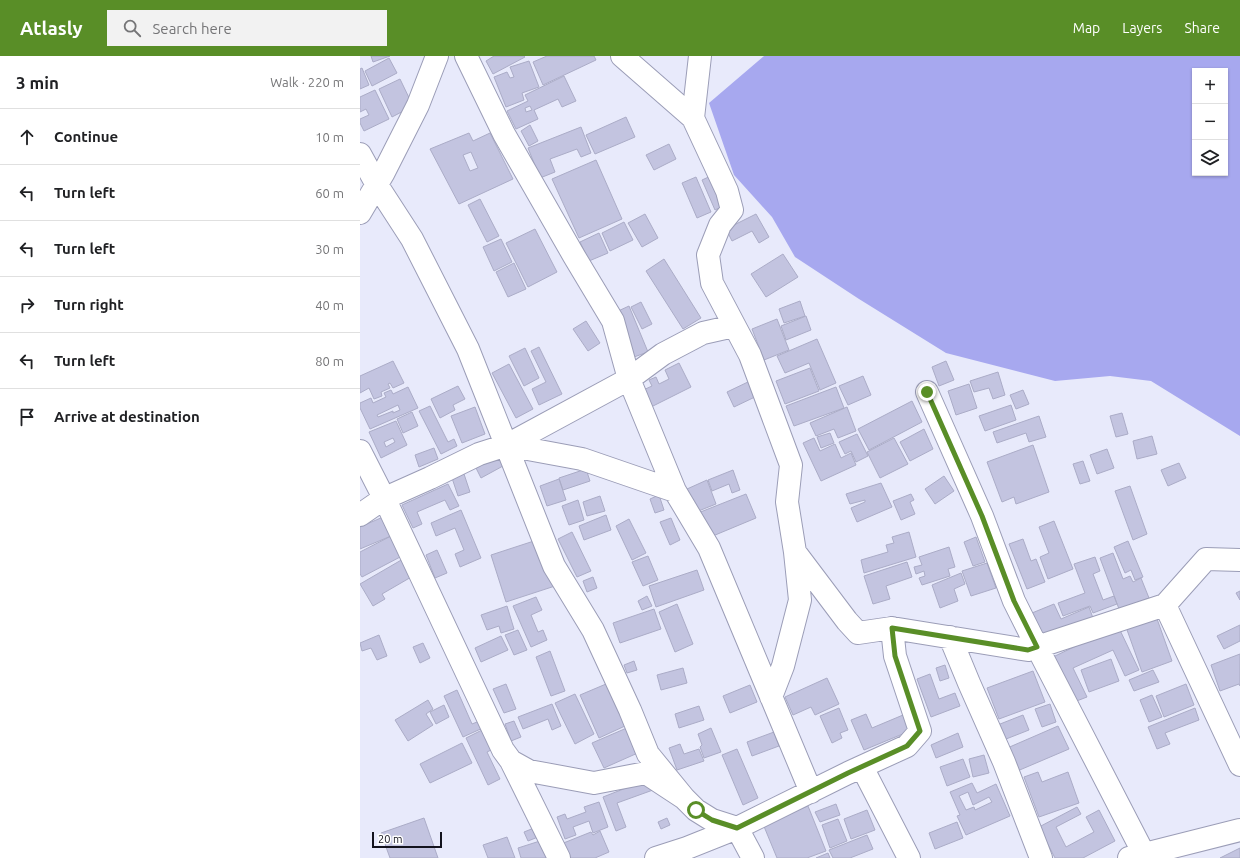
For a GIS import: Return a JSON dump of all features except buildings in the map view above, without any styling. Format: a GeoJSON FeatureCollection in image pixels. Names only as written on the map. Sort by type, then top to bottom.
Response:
{"type":"FeatureCollection","features":[{"type":"Feature","properties":{"kind":"street"},"geometry":{"type":"LineString","coordinates":[[360,213],[377,185],[418,105],[437,56]]}},
{"type":"Feature","properties":{"kind":"street"},"geometry":{"type":"LineString","coordinates":[[466,56],[504,134],[613,321],[630,380],[675,491],[709,548],[811,792]]}},
{"type":"Feature","properties":{"kind":"street"},"geometry":{"type":"LineString","coordinates":[[622,56],[693,118],[727,191],[732,210],[720,225],[708,255],[712,283],[750,355],[791,465],[787,502],[795,552],[800,600],[784,666],[771,696]]}},
{"type":"Feature","properties":{"kind":"street"},"geometry":{"type":"LineString","coordinates":[[693,118],[700,56]]}},
{"type":"Feature","properties":{"kind":"street"},"geometry":{"type":"LineString","coordinates":[[360,154],[377,185],[412,239],[444,299],[471,356],[554,566],[593,630],[630,710],[648,754],[684,798],[696,810],[712,820],[737,828],[753,858]]}},
{"type":"Feature","properties":{"kind":"street"},"geometry":{"type":"LineString","coordinates":[[360,515],[384,499],[479,454],[507,445],[630,380],[663,354],[703,333],[734,326]]}},
{"type":"Feature","properties":{"kind":"street"},"geometry":{"type":"LineString","coordinates":[[927,392],[982,516],[1014,601],[1140,857],[1240,830]]}},
{"type":"Feature","properties":{"kind":"street"},"geometry":{"type":"LineString","coordinates":[[507,445],[582,459],[675,491]]}},
{"type":"Feature","properties":{"kind":"street"},"geometry":{"type":"LineString","coordinates":[[360,451],[503,750],[511,761],[559,858]]}},
{"type":"Feature","properties":{"kind":"street"},"geometry":{"type":"LineString","coordinates":[[795,552],[847,621],[858,633],[892,628],[1028,650],[1165,605],[1206,559],[1240,560]]}},
{"type":"Feature","properties":{"kind":"street"},"geometry":{"type":"LineString","coordinates":[[1165,605],[1240,765]]}},
{"type":"Feature","properties":{"kind":"street"},"geometry":{"type":"LineString","coordinates":[[656,858],[682,853],[907,746],[920,731],[895,656],[892,628]]}},
{"type":"Feature","properties":{"kind":"street"},"geometry":{"type":"LineString","coordinates":[[950,637],[1004,762],[1041,858]]}},
{"type":"Feature","properties":{"kind":"street"},"geometry":{"type":"LineString","coordinates":[[511,761],[529,771],[594,783],[646,773],[684,798]]}},
{"type":"Feature","properties":{"kind":"street"},"geometry":{"type":"LineString","coordinates":[[862,767],[909,858]]}},
{"type":"Feature","properties":{"kind":"water"},"geometry":{"type":"Polygon","coordinates":[[[764,56],[1240,56],[1240,436],[1151,381],[1110,376],[1055,381],[946,353],[795,257],[772,217],[734,175],[709,103],[764,56]]]}},
{"type":"Feature","properties":{"kind":"route"},"geometry":{"type":"LineString","coordinates":[[696,810],[712,820],[737,828],[848,773],[907,746],[920,731],[895,656],[892,628],[1028,650],[1037,647],[1014,601],[982,516],[927,392]]}}]}
